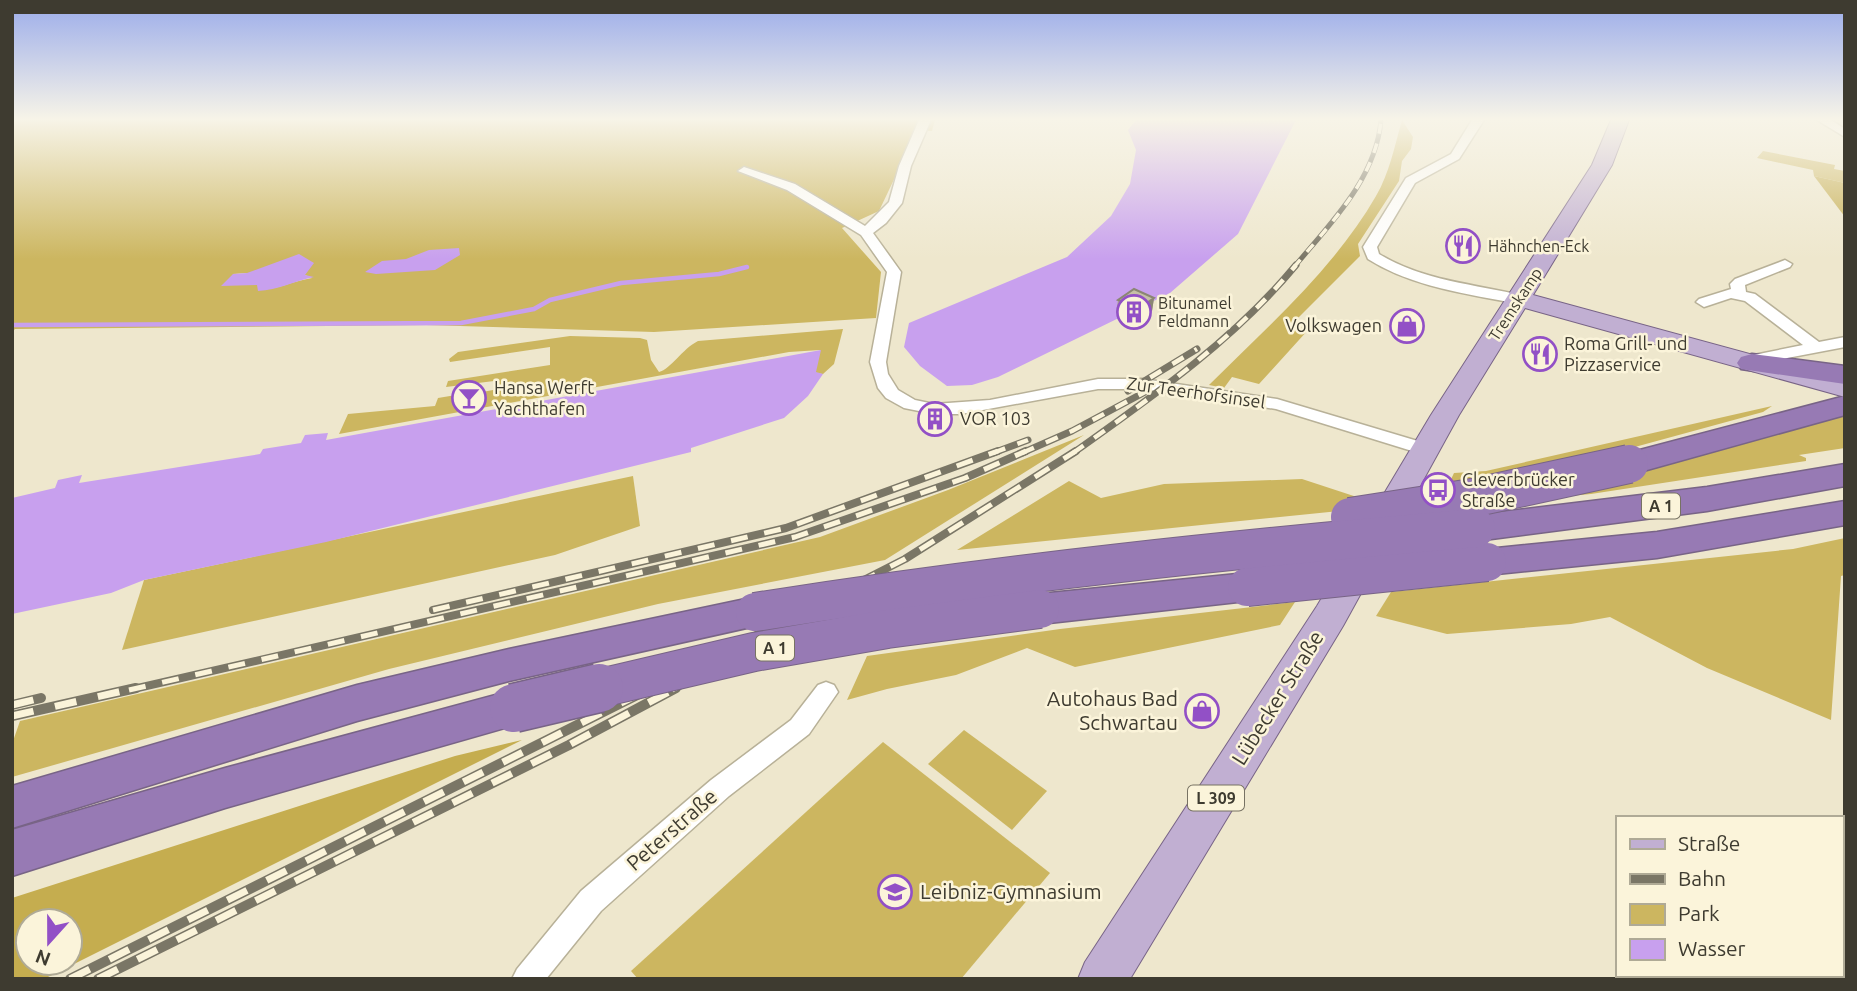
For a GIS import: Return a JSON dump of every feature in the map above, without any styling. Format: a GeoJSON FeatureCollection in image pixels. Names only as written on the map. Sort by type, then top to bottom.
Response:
{"type":"FeatureCollection","features":[{"type":"Feature","properties":{"kind":"highway"},"geometry":{"type":"LineString","coordinates":[[1748,362],[1845,375]]}},
{"type":"Feature","properties":{"kind":"highway"},"geometry":{"type":"LineString","coordinates":[[1748,362],[1780,382],[1793,394],[1799,418]]}},
{"type":"Feature","properties":{"kind":"highway"},"geometry":{"type":"LineString","coordinates":[[1245,548],[1284,528],[1472,498],[1629,464],[1845,405]]}},
{"type":"Feature","properties":{"kind":"highway","name":"A 1"},"geometry":{"type":"LineString","coordinates":[[12,807],[357,703],[512,687],[754,652],[887,629],[1482,545],[1634,511],[1845,475]]}},
{"type":"Feature","properties":{"kind":"highway","name":"A 1"},"geometry":{"type":"LineString","coordinates":[[12,853],[225,788],[512,687],[755,612],[860,594],[1023,572],[1245,548],[1657,545],[1845,513]]}},
{"type":"Feature","properties":{"kind":"main road","name":"Tremskamp"},"geometry":{"type":"LineString","coordinates":[[1425,449],[1601,166]]}},
{"type":"Feature","properties":{"kind":"main road"},"geometry":{"type":"LineString","coordinates":[[1519,299],[1845,389]]}},
{"type":"Feature","properties":{"kind":"main road","name":"Lübecker Straße"},"geometry":{"type":"LineString","coordinates":[[1102,979],[1316,637],[1425,449]]}},
{"type":"Feature","properties":{"kind":"street"},"geometry":{"type":"LineString","coordinates":[[866,232],[881,220],[895,203],[905,166]]}},
{"type":"Feature","properties":{"kind":"street"},"geometry":{"type":"LineString","coordinates":[[1437,166],[1410,181],[1370,247],[1373,256],[1396,268],[1463,288],[1519,299]]}},
{"type":"Feature","properties":{"kind":"street","name":"Zur Teerhofsinsel"},"geometry":{"type":"LineString","coordinates":[[744,171],[791,187],[866,232],[894,272],[890,304],[878,352],[878,370],[883,384],[893,396],[917,408],[954,410],[1095,384],[1120,382],[1203,391],[1279,405],[1425,449]]}},
{"type":"Feature","properties":{"kind":"street"},"geometry":{"type":"LineString","coordinates":[[1739,293],[1737,284],[1740,282],[1785,264]]}},
{"type":"Feature","properties":{"kind":"street"},"geometry":{"type":"LineString","coordinates":[[1704,302],[1730,293],[1750,297],[1817,348]]}},
{"type":"Feature","properties":{"kind":"street"},"geometry":{"type":"LineString","coordinates":[[1748,362],[1845,342]]}},
{"type":"Feature","properties":{"kind":"street","name":"Peterstraße"},"geometry":{"type":"LineString","coordinates":[[527,979],[591,901],[720,788],[800,727],[827,692]]}},
{"type":"Feature","properties":{"kind":"green space"},"geometry":{"type":"Polygon","coordinates":[[[12,166],[900,166],[879,211],[842,228],[881,272],[876,318],[654,332],[426,325],[15,329],[12,332],[12,166]],[[233,274],[258,285],[258,290],[312,278],[305,275],[233,274]]]}},
{"type":"Feature","properties":{"kind":"green space"},"geometry":{"type":"Polygon","coordinates":[[[1389,166],[1401,166],[1399,181],[1358,244],[1360,256],[1292,324],[1308,330],[1259,384],[1232,377],[1224,388],[1209,385],[1277,319],[1320,272],[1359,223],[1385,178],[1389,166]]]}},
{"type":"Feature","properties":{"kind":"green space"},"geometry":{"type":"Polygon","coordinates":[[[1795,166],[1835,166],[1834,169],[1845,171],[1845,183],[1814,176],[1813,170],[1795,166]]]}},
{"type":"Feature","properties":{"kind":"green space"},"geometry":{"type":"Polygon","coordinates":[[[843,329],[834,364],[823,374],[815,373],[820,350],[789,352],[339,434],[348,414],[435,406],[438,398],[462,394],[457,399],[461,404],[473,402],[480,396],[477,393],[493,390],[494,381],[446,387],[448,381],[550,365],[550,347],[450,362],[449,359],[458,352],[570,336],[640,338],[647,340],[651,360],[659,372],[698,341],[843,329]]]}},
{"type":"Feature","properties":{"kind":"green space"},"geometry":{"type":"Polygon","coordinates":[[[1772,406],[1763,412],[1492,486],[1443,496],[1454,473],[1486,471],[1772,406]]]}},
{"type":"Feature","properties":{"kind":"green space"},"geometry":{"type":"Polygon","coordinates":[[[1845,410],[1845,448],[1799,455],[1806,458],[1806,461],[1591,494],[1515,501],[1845,410]]]}},
{"type":"Feature","properties":{"kind":"green space"},"geometry":{"type":"Polygon","coordinates":[[[1084,435],[885,560],[658,604],[389,669],[12,777],[12,744],[20,721],[820,537],[948,490],[1084,435]]]}},
{"type":"Feature","properties":{"kind":"green space"},"geometry":{"type":"Polygon","coordinates":[[[633,476],[640,526],[555,555],[122,650],[144,580],[633,476]]]}},
{"type":"Feature","properties":{"kind":"green space"},"geometry":{"type":"Polygon","coordinates":[[[1302,479],[1366,500],[1359,509],[957,550],[1069,481],[1101,498],[1164,484],[1302,479]]]}},
{"type":"Feature","properties":{"kind":"green space"},"geometry":{"type":"Polygon","coordinates":[[[1845,538],[1845,575],[1841,576],[1831,720],[1707,668],[1610,617],[1571,624],[1447,634],[1376,616],[1391,592],[1793,549],[1845,538]]]}},
{"type":"Feature","properties":{"kind":"green space"},"geometry":{"type":"Polygon","coordinates":[[[1295,602],[1280,625],[1075,667],[1027,648],[956,675],[847,700],[867,656],[1060,629],[1295,602]]]}},
{"type":"Feature","properties":{"kind":"green space"},"geometry":{"type":"Polygon","coordinates":[[[964,730],[1047,791],[1012,830],[928,764],[964,730]]]}},
{"type":"Feature","properties":{"kind":"green space"},"geometry":{"type":"Polygon","coordinates":[[[883,742],[1050,873],[961,979],[638,979],[631,971],[883,742]]]}},
{"type":"Feature","properties":{"kind":"shaded area"},"geometry":{"type":"Polygon","coordinates":[[[1814,176],[1845,183],[1845,217],[1814,176]]]}},
{"type":"Feature","properties":{"kind":"shaded area"},"geometry":{"type":"Polygon","coordinates":[[[522,740],[84,959],[84,907],[14,907],[14,977],[48,977],[44,979],[12,979],[12,898],[455,756],[522,740]]]}},
{"type":"Feature","properties":{"kind":"water"},"geometry":{"type":"Polygon","coordinates":[[[1133,166],[1272,166],[1238,234],[1170,293],[998,377],[972,385],[947,386],[920,366],[904,347],[909,323],[1067,257],[1111,216],[1130,184],[1133,166]]]}},
{"type":"Feature","properties":{"kind":"water"},"geometry":{"type":"Polygon","coordinates":[[[459,248],[460,255],[435,270],[376,274],[365,272],[382,261],[406,259],[429,250],[459,248]]]}},
{"type":"Feature","properties":{"kind":"water"},"geometry":{"type":"Polygon","coordinates":[[[299,254],[314,263],[305,275],[314,277],[258,291],[257,285],[221,286],[233,274],[247,273],[299,254]]]}},
{"type":"Feature","properties":{"kind":"water"},"geometry":{"type":"Polygon","coordinates":[[[821,350],[816,372],[823,374],[808,396],[784,418],[691,448],[691,452],[326,542],[144,580],[111,593],[12,614],[12,498],[55,488],[58,480],[82,475],[79,483],[260,454],[263,449],[301,443],[305,435],[328,433],[326,440],[821,350]]]}},
{"type":"Feature","properties":{"kind":"building"},"geometry":{"type":"Polygon","coordinates":[[[1134,289],[1154,298],[1139,308],[1118,300],[1134,289]]]}},
{"type":"Feature","properties":{"kind":"waterway"},"geometry":{"type":"LineString","coordinates":[[12,325],[461,323],[534,309],[550,300],[621,283],[719,274],[747,267]]}},
{"type":"Feature","properties":{"kind":"railway"},"geometry":{"type":"LineString","coordinates":[[1294,267],[1349,200],[1368,166]]}},
{"type":"Feature","properties":{"kind":"railway"},"geometry":{"type":"LineString","coordinates":[[1074,452],[1162,389],[1219,343],[1296,265]]}},
{"type":"Feature","properties":{"kind":"railway"},"geometry":{"type":"LineString","coordinates":[[1128,391],[1197,349]]}},
{"type":"Feature","properties":{"kind":"railway"},"geometry":{"type":"LineString","coordinates":[[1022,453],[1072,431],[1145,392]]}},
{"type":"Feature","properties":{"kind":"railway"},"geometry":{"type":"LineString","coordinates":[[993,453],[1028,440]]}},
{"type":"Feature","properties":{"kind":"railway"},"geometry":{"type":"LineString","coordinates":[[433,610],[786,528],[998,451]]}},
{"type":"Feature","properties":{"kind":"railway"},"geometry":{"type":"LineString","coordinates":[[129,690],[795,537],[965,478],[1026,451]]}},
{"type":"Feature","properties":{"kind":"railway"},"geometry":{"type":"LineString","coordinates":[[648,690],[905,559],[1074,452]]}},
{"type":"Feature","properties":{"kind":"railway"},"geometry":{"type":"LineString","coordinates":[[672,690],[734,657]]}},
{"type":"Feature","properties":{"kind":"railway"},"geometry":{"type":"LineString","coordinates":[[12,716],[136,688]]}},
{"type":"Feature","properties":{"kind":"railway"},"geometry":{"type":"LineString","coordinates":[[70,979],[651,688]]}},
{"type":"Feature","properties":{"kind":"railway"},"geometry":{"type":"LineString","coordinates":[[98,979],[569,745],[676,688]]}},
{"type":"Feature","properties":{"kind":"railway"},"geometry":{"type":"LineString","coordinates":[[12,705],[41,698]]}},
{"type":"Feature","properties":{"kind":"place","name":"Hähnchen-Eck"},"geometry":{"type":"Point","coordinates":[1463,246]}},
{"type":"Feature","properties":{"kind":"place","name":"Bitunamel Feldmann"},"geometry":{"type":"Point","coordinates":[1134,312]}},
{"type":"Feature","properties":{"kind":"place","name":"Volkswagen"},"geometry":{"type":"Point","coordinates":[1407,326]}},
{"type":"Feature","properties":{"kind":"place","name":"Roma Grill- und Pizzaservice"},"geometry":{"type":"Point","coordinates":[1540,354]}},
{"type":"Feature","properties":{"kind":"place","name":"Hansa Werft Yachthafen"},"geometry":{"type":"Point","coordinates":[469,398]}},
{"type":"Feature","properties":{"kind":"place","name":"VOR 103"},"geometry":{"type":"Point","coordinates":[935,419]}},
{"type":"Feature","properties":{"kind":"place","name":"Cleverbrücker Straße"},"geometry":{"type":"Point","coordinates":[1438,490]}},
{"type":"Feature","properties":{"kind":"place","name":"Autohaus Bad Schwartau"},"geometry":{"type":"Point","coordinates":[1202,711]}},
{"type":"Feature","properties":{"kind":"place","name":"Leibniz-Gymnasium"},"geometry":{"type":"Point","coordinates":[895,892]}}]}
